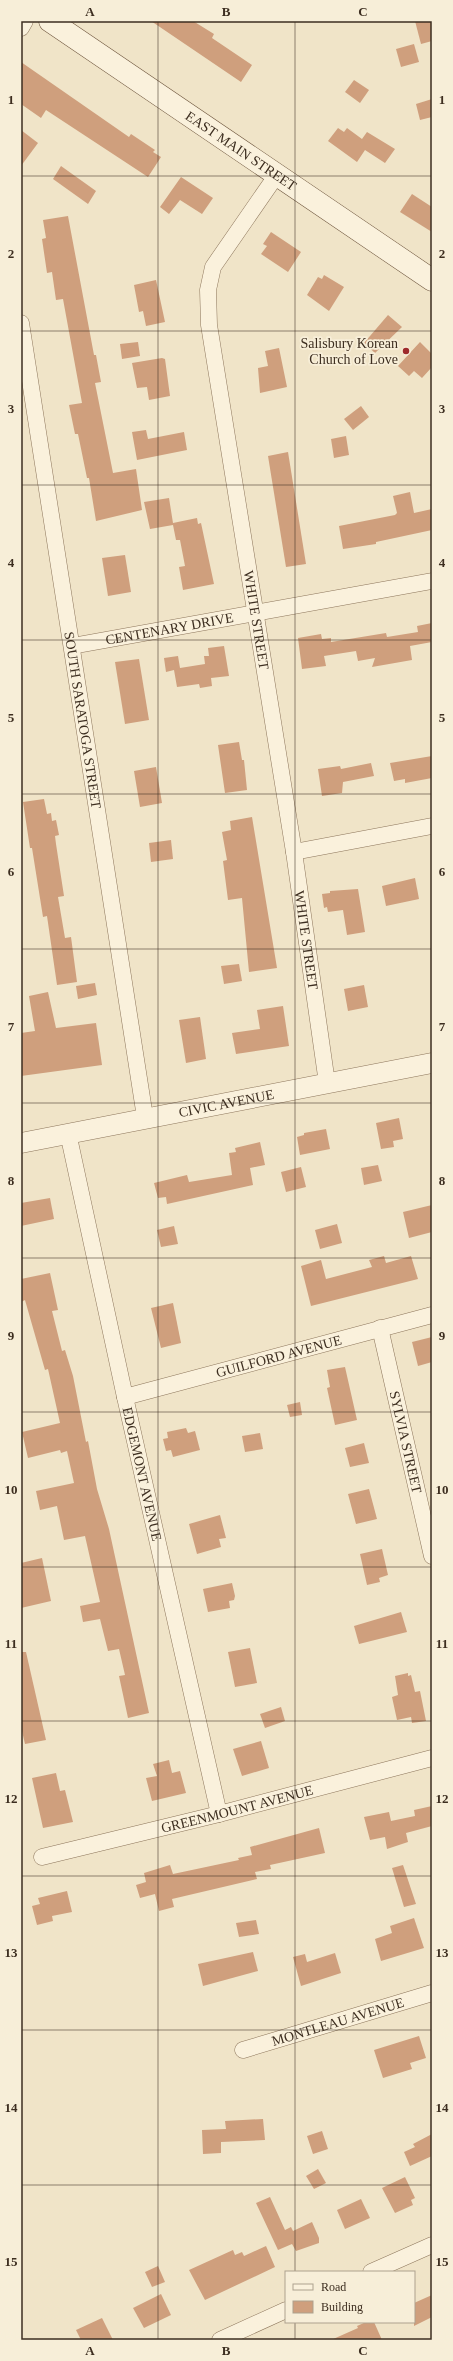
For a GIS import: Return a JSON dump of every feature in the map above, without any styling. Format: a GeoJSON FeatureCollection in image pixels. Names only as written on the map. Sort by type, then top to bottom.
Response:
{"type":"FeatureCollection","features":[{"type":"Feature","properties":{"kind":"main road","name":"EAST MAIN STREET"},"geometry":{"type":"LineString","coordinates":[[50,21],[276,176],[432,280]]}},
{"type":"Feature","properties":{"kind":"street"},"geometry":{"type":"LineString","coordinates":[[21,28],[25,21]]}},
{"type":"Feature","properties":{"kind":"street","name":"WHITE STREET"},"geometry":{"type":"LineString","coordinates":[[276,176],[213,267],[208,290],[209,325],[254,612],[294,852],[327,1083]]}},
{"type":"Feature","properties":{"kind":"street","name":"SOUTH SARATOGA STREET"},"geometry":{"type":"LineString","coordinates":[[21,323],[145,1117]]}},
{"type":"Feature","properties":{"kind":"street","name":"CENTENARY DRIVE"},"geometry":{"type":"LineString","coordinates":[[72,646],[432,580]]}},
{"type":"Feature","properties":{"kind":"street"},"geometry":{"type":"LineString","coordinates":[[294,852],[432,826]]}},
{"type":"Feature","properties":{"kind":"street","name":"CIVIC AVENUE"},"geometry":{"type":"LineString","coordinates":[[21,1143],[145,1117],[432,1063]]}},
{"type":"Feature","properties":{"kind":"street","name":"EDGEMONT AVENUE"},"geometry":{"type":"LineString","coordinates":[[68,1133],[125,1397],[219,1814]]}},
{"type":"Feature","properties":{"kind":"street","name":"GUILFORD AVENUE"},"geometry":{"type":"LineString","coordinates":[[125,1397],[432,1315]]}},
{"type":"Feature","properties":{"kind":"street","name":"SYLVIA STREET"},"geometry":{"type":"LineString","coordinates":[[380,1328],[432,1556]]}},
{"type":"Feature","properties":{"kind":"street","name":"GREENMOUNT AVENUE"},"geometry":{"type":"LineString","coordinates":[[42,1857],[219,1814],[432,1758]]}},
{"type":"Feature","properties":{"kind":"street","name":"MONTLEAU AVENUE"},"geometry":{"type":"LineString","coordinates":[[243,2050],[432,1994]]}},
{"type":"Feature","properties":{"kind":"street"},"geometry":{"type":"LineString","coordinates":[[373,2271],[432,2245]]}},
{"type":"Feature","properties":{"kind":"street"},"geometry":{"type":"LineString","coordinates":[[220,2340],[285,2310]]}},
{"type":"Feature","properties":{"kind":"building"},"geometry":{"type":"Polygon","coordinates":[[[151,21],[193,21],[214,34],[212,38],[252,65],[241,82],[151,21]]]}},
{"type":"Feature","properties":{"kind":"building"},"geometry":{"type":"Polygon","coordinates":[[[415,21],[432,21],[432,41],[421,44],[415,21]]]}},
{"type":"Feature","properties":{"kind":"building"},"geometry":{"type":"Polygon","coordinates":[[[414,44],[419,62],[401,67],[396,49],[414,44]]]}},
{"type":"Feature","properties":{"kind":"building"},"geometry":{"type":"Polygon","coordinates":[[[21,62],[129,137],[131,134],[155,150],[153,152],[161,157],[148,177],[46,110],[41,118],[21,104],[21,62]]]}},
{"type":"Feature","properties":{"kind":"building"},"geometry":{"type":"Polygon","coordinates":[[[354,80],[369,90],[360,103],[345,92],[354,80]]]}},
{"type":"Feature","properties":{"kind":"building"},"geometry":{"type":"Polygon","coordinates":[[[432,99],[432,117],[420,120],[416,104],[432,99]]]}},
{"type":"Feature","properties":{"kind":"building"},"geometry":{"type":"Polygon","coordinates":[[[338,128],[344,132],[347,128],[362,139],[367,132],[395,149],[385,163],[365,150],[357,162],[328,141],[338,128]]]}},
{"type":"Feature","properties":{"kind":"building"},"geometry":{"type":"Polygon","coordinates":[[[21,130],[38,143],[21,166],[21,130]]]}},
{"type":"Feature","properties":{"kind":"building"},"geometry":{"type":"Polygon","coordinates":[[[61,166],[96,191],[88,204],[53,179],[61,166]]]}},
{"type":"Feature","properties":{"kind":"building"},"geometry":{"type":"Polygon","coordinates":[[[181,177],[213,198],[202,214],[180,200],[169,214],[160,207],[181,177]]]}},
{"type":"Feature","properties":{"kind":"building"},"geometry":{"type":"Polygon","coordinates":[[[412,194],[432,207],[432,232],[400,212],[412,194]]]}},
{"type":"Feature","properties":{"kind":"building"},"geometry":{"type":"Polygon","coordinates":[[[68,216],[94,355],[96,355],[101,382],[95,383],[113,473],[136,469],[142,510],[96,521],[89,478],[87,478],[78,434],[75,434],[69,405],[82,403],[63,299],[56,300],[52,272],[47,273],[42,239],[46,238],[43,220],[68,216]]]}},
{"type":"Feature","properties":{"kind":"building"},"geometry":{"type":"Polygon","coordinates":[[[271,232],[301,252],[288,272],[261,254],[267,246],[263,244],[271,232]]]}},
{"type":"Feature","properties":{"kind":"building"},"geometry":{"type":"Polygon","coordinates":[[[324,275],[344,287],[329,311],[307,295],[318,277],[322,279],[324,275]]]}},
{"type":"Feature","properties":{"kind":"building"},"geometry":{"type":"Polygon","coordinates":[[[156,280],[165,322],[146,326],[143,311],[139,312],[134,285],[156,280]]]}},
{"type":"Feature","properties":{"kind":"building"},"geometry":{"type":"Polygon","coordinates":[[[388,315],[402,327],[375,353],[364,343],[388,315]]]}},
{"type":"Feature","properties":{"kind":"building"},"geometry":{"type":"Polygon","coordinates":[[[138,342],[140,356],[122,359],[120,344],[138,342]]]}},
{"type":"Feature","properties":{"kind":"building"},"geometry":{"type":"Polygon","coordinates":[[[420,342],[432,354],[432,367],[422,378],[414,371],[409,376],[398,366],[420,342]]]}},
{"type":"Feature","properties":{"kind":"building"},"geometry":{"type":"Polygon","coordinates":[[[279,348],[287,387],[260,393],[258,368],[268,366],[265,351],[279,348]]]}},
{"type":"Feature","properties":{"kind":"building"},"geometry":{"type":"Polygon","coordinates":[[[162,358],[165,359],[170,396],[149,400],[147,387],[137,388],[132,363],[162,358]]]}},
{"type":"Feature","properties":{"kind":"building"},"geometry":{"type":"Polygon","coordinates":[[[361,406],[369,417],[353,430],[344,419],[361,406]]]}},
{"type":"Feature","properties":{"kind":"building"},"geometry":{"type":"Polygon","coordinates":[[[146,430],[148,439],[184,432],[187,450],[137,460],[132,432],[146,430]]]}},
{"type":"Feature","properties":{"kind":"building"},"geometry":{"type":"Polygon","coordinates":[[[346,436],[349,455],[334,458],[331,439],[346,436]]]}},
{"type":"Feature","properties":{"kind":"building"},"geometry":{"type":"Polygon","coordinates":[[[288,452],[306,564],[286,567],[268,456],[288,452]]]}},
{"type":"Feature","properties":{"kind":"building"},"geometry":{"type":"Polygon","coordinates":[[[410,492],[414,513],[432,509],[432,530],[376,542],[376,544],[343,549],[339,526],[395,515],[397,513],[393,496],[410,492]]]}},
{"type":"Feature","properties":{"kind":"building"},"geometry":{"type":"Polygon","coordinates":[[[169,498],[173,523],[197,518],[198,524],[201,523],[214,584],[183,590],[179,567],[185,566],[180,540],[176,540],[173,525],[150,529],[144,502],[169,498]]]}},
{"type":"Feature","properties":{"kind":"building"},"geometry":{"type":"Polygon","coordinates":[[[125,555],[131,592],[108,596],[102,558],[125,555]]]}},
{"type":"Feature","properties":{"kind":"building"},"geometry":{"type":"Polygon","coordinates":[[[432,623],[432,642],[410,646],[412,660],[372,667],[375,658],[358,661],[356,651],[324,656],[326,666],[302,669],[298,638],[321,634],[322,639],[331,638],[331,642],[386,633],[387,637],[418,632],[417,626],[432,623]]]}},
{"type":"Feature","properties":{"kind":"building"},"geometry":{"type":"Polygon","coordinates":[[[224,646],[229,676],[211,678],[212,686],[200,688],[199,684],[177,687],[174,670],[166,672],[164,658],[178,656],[180,668],[205,664],[204,656],[209,656],[208,648],[224,646]]]}},
{"type":"Feature","properties":{"kind":"building"},"geometry":{"type":"Polygon","coordinates":[[[139,659],[149,720],[125,724],[115,662],[139,659]]]}},
{"type":"Feature","properties":{"kind":"building"},"geometry":{"type":"Polygon","coordinates":[[[239,742],[242,760],[244,760],[247,790],[225,793],[218,745],[239,742]]]}},
{"type":"Feature","properties":{"kind":"building"},"geometry":{"type":"Polygon","coordinates":[[[432,756],[432,778],[405,783],[405,779],[394,781],[390,763],[432,756]]]}},
{"type":"Feature","properties":{"kind":"building"},"geometry":{"type":"Polygon","coordinates":[[[371,763],[374,776],[343,782],[342,793],[322,796],[318,769],[340,766],[341,769],[371,763]]]}},
{"type":"Feature","properties":{"kind":"building"},"geometry":{"type":"Polygon","coordinates":[[[156,767],[162,803],[140,807],[134,771],[156,767]]]}},
{"type":"Feature","properties":{"kind":"building"},"geometry":{"type":"Polygon","coordinates":[[[44,799],[47,814],[51,813],[52,821],[56,820],[59,835],[55,836],[64,896],[58,897],[65,938],[71,937],[77,982],[57,985],[47,916],[43,917],[23,802],[44,799]]]}},
{"type":"Feature","properties":{"kind":"building"},"geometry":{"type":"Polygon","coordinates":[[[252,817],[277,968],[249,972],[242,898],[228,900],[223,861],[227,860],[222,832],[231,830],[230,821],[252,817]]]}},
{"type":"Feature","properties":{"kind":"building"},"geometry":{"type":"Polygon","coordinates":[[[171,840],[173,859],[151,862],[149,843],[171,840]]]}},
{"type":"Feature","properties":{"kind":"building"},"geometry":{"type":"Polygon","coordinates":[[[415,878],[419,899],[386,906],[382,886],[415,878]]]}},
{"type":"Feature","properties":{"kind":"building"},"geometry":{"type":"Polygon","coordinates":[[[358,889],[365,932],[347,935],[343,910],[328,912],[327,907],[324,908],[322,894],[330,893],[330,891],[358,889]]]}},
{"type":"Feature","properties":{"kind":"building"},"geometry":{"type":"Polygon","coordinates":[[[239,964],[242,981],[224,984],[221,966],[239,964]]]}},
{"type":"Feature","properties":{"kind":"building"},"geometry":{"type":"Polygon","coordinates":[[[95,983],[97,995],[78,999],[76,986],[95,983]]]}},
{"type":"Feature","properties":{"kind":"building"},"geometry":{"type":"Polygon","coordinates":[[[364,985],[368,1007],[348,1011],[344,989],[364,985]]]}},
{"type":"Feature","properties":{"kind":"building"},"geometry":{"type":"Polygon","coordinates":[[[48,992],[56,1028],[96,1023],[102,1065],[21,1076],[21,1033],[35,1031],[29,996],[48,992]]]}},
{"type":"Feature","properties":{"kind":"building"},"geometry":{"type":"Polygon","coordinates":[[[283,1006],[289,1046],[236,1054],[232,1033],[260,1029],[257,1010],[283,1006]]]}},
{"type":"Feature","properties":{"kind":"building"},"geometry":{"type":"Polygon","coordinates":[[[200,1017],[206,1059],[186,1063],[179,1020],[200,1017]]]}},
{"type":"Feature","properties":{"kind":"building"},"geometry":{"type":"Polygon","coordinates":[[[399,1118],[403,1139],[393,1141],[394,1147],[381,1149],[376,1123],[399,1118]]]}},
{"type":"Feature","properties":{"kind":"building"},"geometry":{"type":"Polygon","coordinates":[[[326,1129],[330,1149],[300,1155],[297,1137],[304,1135],[304,1133],[326,1129]]]}},
{"type":"Feature","properties":{"kind":"building"},"geometry":{"type":"Polygon","coordinates":[[[260,1142],[265,1165],[250,1168],[253,1185],[167,1204],[166,1197],[158,1198],[154,1183],[187,1175],[189,1182],[232,1175],[229,1153],[236,1152],[235,1148],[260,1142]]]}},
{"type":"Feature","properties":{"kind":"building"},"geometry":{"type":"Polygon","coordinates":[[[378,1165],[382,1181],[364,1185],[361,1168],[378,1165]]]}},
{"type":"Feature","properties":{"kind":"building"},"geometry":{"type":"Polygon","coordinates":[[[301,1167],[306,1187],[286,1192],[281,1172],[301,1167]]]}},
{"type":"Feature","properties":{"kind":"building"},"geometry":{"type":"Polygon","coordinates":[[[50,1198],[54,1219],[21,1226],[21,1203],[50,1198]]]}},
{"type":"Feature","properties":{"kind":"building"},"geometry":{"type":"Polygon","coordinates":[[[432,1205],[432,1232],[409,1238],[403,1212],[432,1205]]]}},
{"type":"Feature","properties":{"kind":"building"},"geometry":{"type":"Polygon","coordinates":[[[337,1224],[342,1243],[320,1249],[315,1230],[337,1224]]]}},
{"type":"Feature","properties":{"kind":"building"},"geometry":{"type":"Polygon","coordinates":[[[174,1226],[178,1244],[161,1247],[157,1230],[174,1226]]]}},
{"type":"Feature","properties":{"kind":"building"},"geometry":{"type":"Polygon","coordinates":[[[384,1256],[386,1263],[411,1256],[418,1279],[311,1306],[301,1266],[321,1260],[326,1279],[372,1267],[369,1260],[384,1256]]]}},
{"type":"Feature","properties":{"kind":"building"},"geometry":{"type":"Polygon","coordinates":[[[50,1273],[58,1310],[52,1311],[62,1351],[65,1350],[73,1376],[86,1442],[88,1441],[97,1489],[109,1529],[149,1713],[128,1718],[119,1676],[125,1675],[119,1649],[108,1651],[100,1619],[83,1622],[80,1606],[100,1602],[85,1536],[64,1540],[57,1506],[40,1510],[36,1491],[74,1483],[67,1451],[61,1453],[60,1450],[28,1458],[22,1432],[60,1423],[48,1369],[45,1370],[25,1300],[21,1302],[21,1279],[50,1273]]]}},
{"type":"Feature","properties":{"kind":"building"},"geometry":{"type":"Polygon","coordinates":[[[173,1303],[181,1343],[161,1348],[151,1308],[173,1303]]]}},
{"type":"Feature","properties":{"kind":"building"},"geometry":{"type":"Polygon","coordinates":[[[432,1337],[432,1362],[418,1366],[412,1342],[432,1337]]]}},
{"type":"Feature","properties":{"kind":"building"},"geometry":{"type":"Polygon","coordinates":[[[345,1367],[357,1420],[335,1425],[327,1388],[330,1387],[327,1370],[345,1367]]]}},
{"type":"Feature","properties":{"kind":"building"},"geometry":{"type":"Polygon","coordinates":[[[300,1402],[302,1415],[290,1417],[287,1405],[300,1402]]]}},
{"type":"Feature","properties":{"kind":"building"},"geometry":{"type":"Polygon","coordinates":[[[186,1428],[188,1433],[195,1431],[200,1450],[173,1457],[171,1450],[166,1451],[163,1439],[168,1438],[167,1432],[186,1428]]]}},
{"type":"Feature","properties":{"kind":"building"},"geometry":{"type":"Polygon","coordinates":[[[260,1433],[263,1449],[245,1452],[242,1436],[260,1433]]]}},
{"type":"Feature","properties":{"kind":"building"},"geometry":{"type":"Polygon","coordinates":[[[364,1443],[369,1463],[350,1467],[345,1448],[364,1443]]]}},
{"type":"Feature","properties":{"kind":"building"},"geometry":{"type":"Polygon","coordinates":[[[369,1489],[377,1519],[356,1524],[348,1494],[369,1489]]]}},
{"type":"Feature","properties":{"kind":"building"},"geometry":{"type":"Polygon","coordinates":[[[220,1515],[226,1538],[219,1539],[221,1547],[197,1554],[189,1524],[220,1515]]]}},
{"type":"Feature","properties":{"kind":"building"},"geometry":{"type":"Polygon","coordinates":[[[382,1549],[388,1575],[379,1578],[380,1582],[367,1585],[360,1554],[382,1549]]]}},
{"type":"Feature","properties":{"kind":"building"},"geometry":{"type":"Polygon","coordinates":[[[42,1558],[51,1601],[21,1608],[21,1563],[42,1558]]]}},
{"type":"Feature","properties":{"kind":"building"},"geometry":{"type":"Polygon","coordinates":[[[232,1583],[235,1596],[234,1600],[229,1601],[230,1608],[208,1612],[203,1589],[232,1583]]]}},
{"type":"Feature","properties":{"kind":"building"},"geometry":{"type":"Polygon","coordinates":[[[401,1612],[407,1632],[359,1644],[354,1626],[401,1612]]]}},
{"type":"Feature","properties":{"kind":"building"},"geometry":{"type":"Polygon","coordinates":[[[250,1648],[257,1683],[235,1687],[228,1652],[250,1648]]]}},
{"type":"Feature","properties":{"kind":"building"},"geometry":{"type":"Polygon","coordinates":[[[21,1652],[26,1652],[46,1740],[25,1744],[21,1727],[21,1652]]]}},
{"type":"Feature","properties":{"kind":"building"},"geometry":{"type":"Polygon","coordinates":[[[408,1673],[408,1676],[411,1675],[415,1692],[420,1691],[426,1721],[412,1723],[411,1717],[397,1720],[392,1697],[398,1695],[395,1676],[408,1673]]]}},
{"type":"Feature","properties":{"kind":"building"},"geometry":{"type":"Polygon","coordinates":[[[281,1707],[285,1721],[265,1728],[260,1714],[281,1707]]]}},
{"type":"Feature","properties":{"kind":"building"},"geometry":{"type":"Polygon","coordinates":[[[261,1741],[269,1768],[242,1776],[233,1749],[261,1741]]]}},
{"type":"Feature","properties":{"kind":"building"},"geometry":{"type":"Polygon","coordinates":[[[169,1760],[172,1773],[180,1771],[186,1793],[152,1801],[146,1778],[157,1776],[153,1764],[169,1760]]]}},
{"type":"Feature","properties":{"kind":"building"},"geometry":{"type":"Polygon","coordinates":[[[56,1773],[60,1791],[65,1790],[73,1822],[43,1828],[32,1778],[56,1773]]]}},
{"type":"Feature","properties":{"kind":"building"},"geometry":{"type":"Polygon","coordinates":[[[432,1806],[432,1826],[406,1833],[408,1842],[387,1849],[385,1837],[370,1840],[364,1817],[389,1812],[391,1821],[415,1816],[414,1810],[432,1806]]]}},
{"type":"Feature","properties":{"kind":"building"},"geometry":{"type":"Polygon","coordinates":[[[319,1828],[325,1853],[270,1865],[271,1869],[255,1872],[257,1879],[172,1899],[174,1907],[159,1911],[155,1894],[140,1898],[136,1885],[146,1882],[144,1873],[170,1865],[173,1874],[239,1860],[238,1858],[252,1855],[250,1847],[319,1828]]]}},
{"type":"Feature","properties":{"kind":"building"},"geometry":{"type":"Polygon","coordinates":[[[403,1865],[416,1904],[404,1907],[392,1868],[403,1865]]]}},
{"type":"Feature","properties":{"kind":"building"},"geometry":{"type":"Polygon","coordinates":[[[67,1891],[72,1912],[52,1916],[53,1921],[37,1925],[32,1906],[40,1904],[38,1898],[67,1891]]]}},
{"type":"Feature","properties":{"kind":"building"},"geometry":{"type":"Polygon","coordinates":[[[414,1918],[424,1948],[381,1961],[375,1939],[392,1933],[390,1926],[414,1918]]]}},
{"type":"Feature","properties":{"kind":"building"},"geometry":{"type":"Polygon","coordinates":[[[256,1920],[259,1934],[239,1937],[236,1923],[256,1920]]]}},
{"type":"Feature","properties":{"kind":"building"},"geometry":{"type":"Polygon","coordinates":[[[253,1952],[258,1971],[203,1986],[198,1964],[253,1952]]]}},
{"type":"Feature","properties":{"kind":"building"},"geometry":{"type":"Polygon","coordinates":[[[335,1953],[341,1973],[301,1986],[293,1957],[305,1954],[307,1962],[335,1953]]]}},
{"type":"Feature","properties":{"kind":"building"},"geometry":{"type":"Polygon","coordinates":[[[419,2036],[426,2058],[410,2063],[412,2069],[383,2078],[374,2050],[419,2036]]]}},
{"type":"Feature","properties":{"kind":"building"},"geometry":{"type":"Polygon","coordinates":[[[263,2119],[265,2140],[221,2142],[221,2153],[203,2154],[202,2130],[226,2129],[225,2121],[263,2119]]]}},
{"type":"Feature","properties":{"kind":"building"},"geometry":{"type":"Polygon","coordinates":[[[322,2131],[328,2149],[313,2154],[307,2136],[322,2131]]]}},
{"type":"Feature","properties":{"kind":"building"},"geometry":{"type":"Polygon","coordinates":[[[432,2134],[432,2156],[410,2166],[404,2152],[415,2147],[413,2144],[432,2134]]]}},
{"type":"Feature","properties":{"kind":"building"},"geometry":{"type":"Polygon","coordinates":[[[318,2169],[326,2183],[314,2189],[306,2176],[318,2169]]]}},
{"type":"Feature","properties":{"kind":"building"},"geometry":{"type":"Polygon","coordinates":[[[405,2177],[415,2198],[411,2200],[413,2205],[395,2213],[382,2188],[405,2177]]]}},
{"type":"Feature","properties":{"kind":"building"},"geometry":{"type":"Polygon","coordinates":[[[270,2197],[285,2230],[291,2227],[293,2231],[312,2222],[319,2238],[319,2243],[296,2251],[292,2244],[278,2250],[256,2203],[270,2197]]]}},
{"type":"Feature","properties":{"kind":"building"},"geometry":{"type":"Polygon","coordinates":[[[361,2199],[370,2218],[345,2229],[337,2210],[361,2199]]]}},
{"type":"Feature","properties":{"kind":"building"},"geometry":{"type":"Polygon","coordinates":[[[266,2246],[275,2267],[205,2300],[189,2270],[233,2250],[235,2255],[242,2252],[244,2256],[266,2246]]]}},
{"type":"Feature","properties":{"kind":"building"},"geometry":{"type":"Polygon","coordinates":[[[158,2266],[165,2282],[152,2287],[145,2272],[158,2266]]]}},
{"type":"Feature","properties":{"kind":"building"},"geometry":{"type":"Polygon","coordinates":[[[161,2294],[171,2315],[144,2328],[133,2308],[161,2294]]]}},
{"type":"Feature","properties":{"kind":"building"},"geometry":{"type":"Polygon","coordinates":[[[432,2295],[432,2317],[414,2326],[415,2323],[415,2303],[432,2295]]]}},
{"type":"Feature","properties":{"kind":"building"},"geometry":{"type":"Polygon","coordinates":[[[102,2318],[113,2340],[81,2340],[76,2330],[102,2318]]]}},
{"type":"Feature","properties":{"kind":"building"},"geometry":{"type":"Polygon","coordinates":[[[364,2323],[374,2323],[382,2340],[331,2340],[358,2328],[357,2326],[364,2323]]]}},
{"type":"Feature","properties":{"kind":"place","name":"Salisbury Korean Church of Love"},"geometry":{"type":"Point","coordinates":[406,351]}}]}
